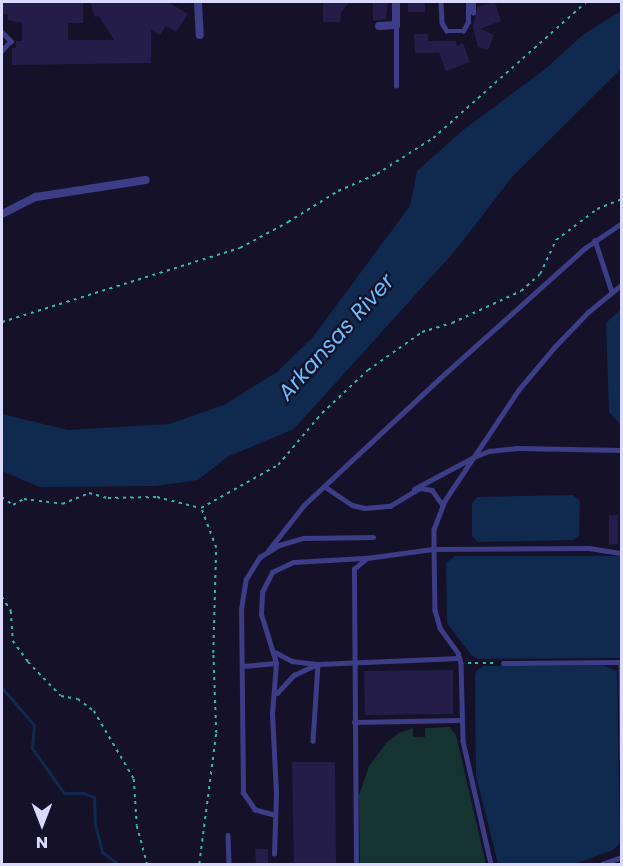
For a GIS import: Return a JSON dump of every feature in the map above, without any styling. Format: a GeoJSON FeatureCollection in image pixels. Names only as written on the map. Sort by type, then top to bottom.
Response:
{"type":"FeatureCollection","features":[{"type":"Feature","properties":{"kind":"street"},"geometry":{"type":"LineString","coordinates":[[198,2],[200,35]]}},
{"type":"Feature","properties":{"kind":"street"},"geometry":{"type":"LineString","coordinates":[[379,26],[396,25],[396,2]]}},
{"type":"Feature","properties":{"kind":"street"},"geometry":{"type":"LineString","coordinates":[[2,214],[36,197],[146,180]]}},
{"type":"Feature","properties":{"kind":"lane"},"geometry":{"type":"LineString","coordinates":[[441,2],[442,22],[447,31],[463,31],[468,22],[468,2]]}},
{"type":"Feature","properties":{"kind":"lane"},"geometry":{"type":"LineString","coordinates":[[473,2],[473,13]]}},
{"type":"Feature","properties":{"kind":"lane"},"geometry":{"type":"LineString","coordinates":[[396,25],[396,86]]}},
{"type":"Feature","properties":{"kind":"lane"},"geometry":{"type":"LineString","coordinates":[[2,32],[11,41],[2,51]]}},
{"type":"Feature","properties":{"kind":"lane"},"geometry":{"type":"LineString","coordinates":[[274,815],[255,810],[243,793],[242,593],[252,566],[268,551],[303,505],[438,379],[595,240],[621,223]]}},
{"type":"Feature","properties":{"kind":"lane"},"geometry":{"type":"LineString","coordinates":[[595,240],[612,292]]}},
{"type":"Feature","properties":{"kind":"lane"},"geometry":{"type":"LineString","coordinates":[[490,864],[472,784],[461,720],[460,661],[437,621],[434,529],[443,505],[519,390],[556,346],[621,285]]}},
{"type":"Feature","properties":{"kind":"lane"},"geometry":{"type":"LineString","coordinates":[[324,486],[352,505],[365,508],[390,506],[414,489],[474,457],[489,452],[517,448],[621,450]]}},
{"type":"Feature","properties":{"kind":"lane"},"geometry":{"type":"LineString","coordinates":[[414,489],[432,490],[443,505]]}},
{"type":"Feature","properties":{"kind":"lane"},"geometry":{"type":"LineString","coordinates":[[268,551],[304,538],[374,537]]}},
{"type":"Feature","properties":{"kind":"lane"},"geometry":{"type":"LineString","coordinates":[[274,854],[276,663],[275,652],[265,629],[260,604],[262,591],[272,572],[293,562],[307,560],[367,558],[434,549],[589,548],[607,553],[621,553]]}},
{"type":"Feature","properties":{"kind":"lane"},"geometry":{"type":"LineString","coordinates":[[356,864],[352,578],[358,563],[367,558]]}},
{"type":"Feature","properties":{"kind":"lane"},"geometry":{"type":"LineString","coordinates":[[275,652],[292,661],[318,664],[460,661]]}},
{"type":"Feature","properties":{"kind":"lane"},"geometry":{"type":"LineString","coordinates":[[503,663],[621,662],[621,759]]}},
{"type":"Feature","properties":{"kind":"lane"},"geometry":{"type":"LineString","coordinates":[[243,666],[276,663]]}},
{"type":"Feature","properties":{"kind":"lane"},"geometry":{"type":"LineString","coordinates":[[274,701],[284,683],[318,664]]}},
{"type":"Feature","properties":{"kind":"lane"},"geometry":{"type":"LineString","coordinates":[[313,741],[318,664]]}},
{"type":"Feature","properties":{"kind":"lane"},"geometry":{"type":"LineString","coordinates":[[354,722],[461,720]]}},
{"type":"Feature","properties":{"kind":"lane"},"geometry":{"type":"LineString","coordinates":[[228,835],[229,864]]}},
{"type":"Feature","properties":{"kind":"lane"},"geometry":{"type":"LineString","coordinates":[[602,864],[621,858]]}},
{"type":"Feature","properties":{"kind":"path"},"geometry":{"type":"LineString","coordinates":[[2,322],[240,248],[288,222],[338,190],[377,174],[433,138],[586,2]]}},
{"type":"Feature","properties":{"kind":"path"},"geometry":{"type":"LineString","coordinates":[[2,496],[13,505],[24,499],[62,504],[89,493],[108,498],[157,497],[201,508]]}},
{"type":"Feature","properties":{"kind":"path"},"geometry":{"type":"LineString","coordinates":[[2,597],[11,611],[13,641],[27,662],[62,696],[78,699],[94,711],[134,779],[137,826],[147,864]]}},
{"type":"Feature","properties":{"kind":"path"},"geometry":{"type":"LineString","coordinates":[[460,661],[503,663]]}},
{"type":"Feature","properties":{"kind":"green space"},"geometry":{"type":"Polygon","coordinates":[[[450,727],[456,735],[486,864],[360,864],[359,795],[369,766],[387,742],[399,733],[413,728],[413,737],[425,737],[425,728],[450,727]]]}},
{"type":"Feature","properties":{"kind":"water","name":"Arkansas River"},"geometry":{"type":"Polygon","coordinates":[[[621,11],[621,69],[513,176],[454,252],[294,429],[227,457],[198,480],[156,486],[39,487],[2,471],[2,414],[68,430],[169,424],[224,405],[277,372],[312,338],[410,206],[417,171],[463,130],[544,70],[584,34],[621,11]]]}},
{"type":"Feature","properties":{"kind":"water"},"geometry":{"type":"Polygon","coordinates":[[[621,309],[621,425],[609,412],[606,323],[621,309]]]}},
{"type":"Feature","properties":{"kind":"water"},"geometry":{"type":"Polygon","coordinates":[[[573,495],[580,501],[579,535],[574,540],[478,542],[472,536],[472,504],[477,497],[573,495]]]}},
{"type":"Feature","properties":{"kind":"water"},"geometry":{"type":"Polygon","coordinates":[[[455,556],[621,556],[621,658],[478,659],[471,655],[447,623],[446,563],[455,556]]]}},
{"type":"Feature","properties":{"kind":"water"},"geometry":{"type":"Polygon","coordinates":[[[483,666],[605,666],[617,671],[620,843],[613,850],[574,864],[498,864],[476,776],[475,677],[476,671],[483,666]]]}},
{"type":"Feature","properties":{"kind":"building"},"geometry":{"type":"Polygon","coordinates":[[[3,2],[83,2],[83,23],[68,23],[68,40],[114,40],[99,16],[95,17],[90,2],[168,2],[188,14],[176,32],[166,26],[160,35],[151,30],[151,63],[12,65],[12,48],[16,48],[16,41],[22,41],[22,23],[8,20],[8,14],[3,14],[3,2]]]}},
{"type":"Feature","properties":{"kind":"building"},"geometry":{"type":"Polygon","coordinates":[[[323,2],[349,2],[341,13],[340,22],[323,22],[323,2]]]}},
{"type":"Feature","properties":{"kind":"building"},"geometry":{"type":"Polygon","coordinates":[[[373,2],[388,2],[386,19],[373,21],[373,2]]]}},
{"type":"Feature","properties":{"kind":"building"},"geometry":{"type":"Polygon","coordinates":[[[408,2],[425,2],[425,12],[408,12],[408,2]]]}},
{"type":"Feature","properties":{"kind":"building"},"geometry":{"type":"Polygon","coordinates":[[[495,2],[501,21],[480,29],[494,35],[488,50],[478,47],[473,27],[477,7],[495,2]]]}},
{"type":"Feature","properties":{"kind":"building"},"geometry":{"type":"Polygon","coordinates":[[[414,34],[428,34],[428,41],[456,41],[457,46],[463,43],[470,62],[446,71],[439,53],[415,53],[414,34]]]}},
{"type":"Feature","properties":{"kind":"building"},"geometry":{"type":"Polygon","coordinates":[[[609,515],[618,515],[618,544],[609,545],[609,515]]]}},
{"type":"Feature","properties":{"kind":"building"},"geometry":{"type":"Polygon","coordinates":[[[453,670],[453,714],[365,715],[364,671],[453,670]]]}},
{"type":"Feature","properties":{"kind":"building"},"geometry":{"type":"Polygon","coordinates":[[[292,762],[335,762],[336,864],[294,864],[292,762]]]}},
{"type":"Feature","properties":{"kind":"building"},"geometry":{"type":"Polygon","coordinates":[[[255,849],[268,849],[268,864],[256,864],[255,849]]]}},
{"type":"Feature","properties":{"kind":"waterway"},"geometry":{"type":"LineString","coordinates":[[2,688],[34,725],[32,748],[64,793],[83,793],[94,797],[95,824],[102,852],[118,864]]}}]}
